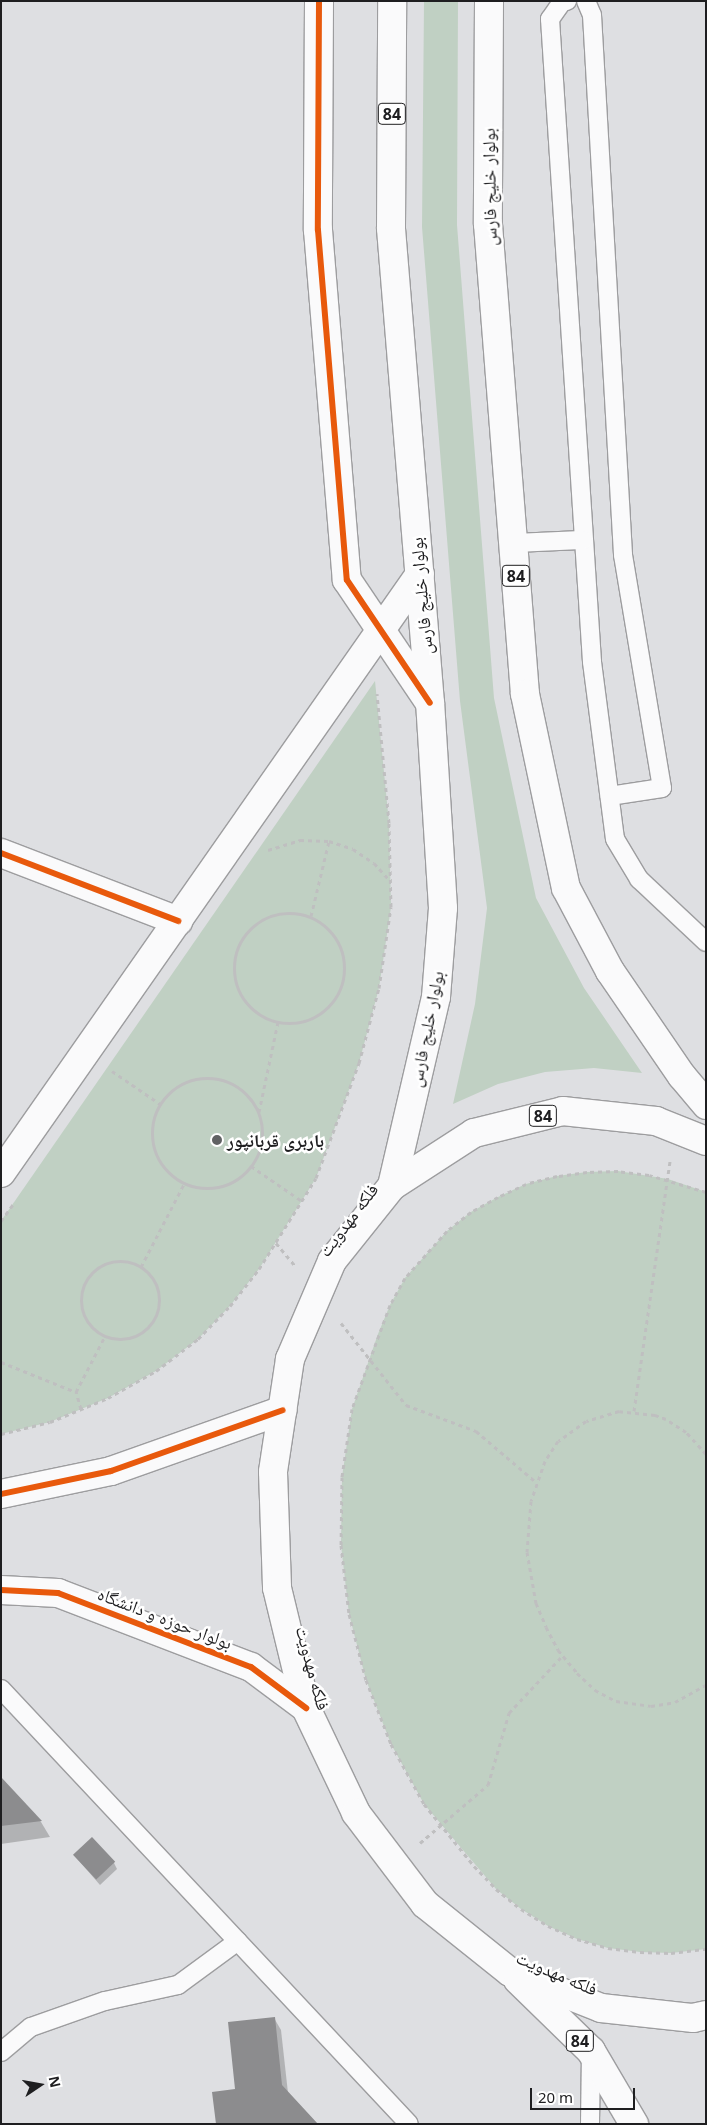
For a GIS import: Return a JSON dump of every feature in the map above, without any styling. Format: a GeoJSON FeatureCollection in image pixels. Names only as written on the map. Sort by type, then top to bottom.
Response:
{"type":"FeatureCollection","features":[{"type":"Feature","properties":{"kind":"main road"},"geometry":{"type":"LineString","coordinates":[[319,1],[318,230],[347,580],[430,703]]}},
{"type":"Feature","properties":{"kind":"main road","name":"بولوار خلیج فارس"},"geometry":{"type":"LineString","coordinates":[[392,1],[391,228],[430,703],[443,908],[436,997],[392,1186]]}},
{"type":"Feature","properties":{"kind":"main road","name":"بولوار خلیج فارس"},"geometry":{"type":"LineString","coordinates":[[489,1],[488,224],[525,694],[566,888],[610,971],[682,1076],[706,1105]]}},
{"type":"Feature","properties":{"kind":"main road"},"geometry":{"type":"LineString","coordinates":[[1,1173],[420,574]]}},
{"type":"Feature","properties":{"kind":"main road"},"geometry":{"type":"LineString","coordinates":[[1,853],[178,921]]}},
{"type":"Feature","properties":{"kind":"main road","name":"فلکه مهدویت"},"geometry":{"type":"LineString","coordinates":[[706,1141],[656,1122],[563,1112],[474,1133],[392,1186],[332,1261],[290,1359],[273,1472],[277,1588],[306,1708],[356,1812],[424,1904],[510,1972],[601,2008],[693,2018],[706,2015]]}},
{"type":"Feature","properties":{"kind":"main road"},"geometry":{"type":"LineString","coordinates":[[1,1494],[111,1471],[283,1410]]}},
{"type":"Feature","properties":{"kind":"main road","name":"بولوار حوزه و دانشگاه"},"geometry":{"type":"LineString","coordinates":[[1,1590],[58,1593],[214,1653],[251,1668],[306,1708]]}},
{"type":"Feature","properties":{"kind":"main road","name":"84"},"geometry":{"type":"LineString","coordinates":[[510,1972],[591,2052],[634,2124]]}},
{"type":"Feature","properties":{"kind":"lane"},"geometry":{"type":"LineString","coordinates":[[567,1],[562,2],[550,19],[592,662],[615,839],[639,879],[706,942]]}},
{"type":"Feature","properties":{"kind":"lane"},"geometry":{"type":"LineString","coordinates":[[586,1],[592,16],[623,556],[662,788],[610,796]]}},
{"type":"Feature","properties":{"kind":"lane"},"geometry":{"type":"LineString","coordinates":[[513,543],[584,540]]}},
{"type":"Feature","properties":{"kind":"lane"},"geometry":{"type":"LineString","coordinates":[[1,1689],[409,2124]]}},
{"type":"Feature","properties":{"kind":"lane"},"geometry":{"type":"LineString","coordinates":[[1,2052],[31,2027],[105,2001],[178,1985],[238,1941]]}},
{"type":"Feature","properties":{"kind":"lane"},"geometry":{"type":"LineString","coordinates":[[590,2124],[591,2052]]}},
{"type":"Feature","properties":{"kind":"path"},"geometry":{"type":"LineString","coordinates":[[1,1434],[50,1422],[108,1398],[156,1371],[198,1339],[230,1306],[276,1243],[316,1178],[337,1126],[377,997],[391,907],[389,823],[376,690]]}},
{"type":"Feature","properties":{"kind":"path"},"geometry":{"type":"LineString","coordinates":[[265,852],[273,847],[300,840],[329,841],[354,849],[374,863],[391,882]]}},
{"type":"Feature","properties":{"kind":"path"},"geometry":{"type":"LineString","coordinates":[[311,916],[329,841]]}},
{"type":"Feature","properties":{"kind":"path"},"geometry":{"type":"LineString","coordinates":[[293,912],[311,916],[328,928],[339,944],[344,964],[342,984],[333,1002],[318,1016],[298,1023],[278,1022],[261,1016],[247,1004],[238,988],[234,970],[236,952],[244,935],[257,922],[274,914],[293,912]]}},
{"type":"Feature","properties":{"kind":"path"},"geometry":{"type":"LineString","coordinates":[[258,1113],[278,1022]]}},
{"type":"Feature","properties":{"kind":"path"},"geometry":{"type":"LineString","coordinates":[[107,1068],[160,1104]]}},
{"type":"Feature","properties":{"kind":"path"},"geometry":{"type":"LineString","coordinates":[[203,1078],[220,1080],[236,1087],[249,1098],[258,1113],[262,1131],[260,1150],[251,1166],[241,1177],[228,1185],[198,1188],[184,1184],[168,1174],[157,1158],[152,1140],[153,1122],[160,1104],[171,1091],[186,1082],[203,1078]]}},
{"type":"Feature","properties":{"kind":"path"},"geometry":{"type":"LineString","coordinates":[[634,1411],[675,1129]]}},
{"type":"Feature","properties":{"kind":"path"},"geometry":{"type":"LineString","coordinates":[[251,1166],[302,1201]]}},
{"type":"Feature","properties":{"kind":"path"},"geometry":{"type":"LineString","coordinates":[[706,1192],[668,1179],[618,1171],[556,1176],[526,1184],[498,1197],[471,1212],[447,1231],[406,1278],[390,1305],[369,1358],[352,1409],[342,1476],[341,1545],[349,1614],[366,1680],[391,1744],[424,1804],[496,1889],[521,1909],[548,1926],[608,1948],[671,1953],[706,1949]]}},
{"type":"Feature","properties":{"kind":"path"},"geometry":{"type":"LineString","coordinates":[[141,1267],[184,1184]]}},
{"type":"Feature","properties":{"kind":"path"},"geometry":{"type":"LineString","coordinates":[[1,1221],[18,1197]]}},
{"type":"Feature","properties":{"kind":"path"},"geometry":{"type":"LineString","coordinates":[[276,1243],[406,1405],[476,1431],[537,1483]]}},
{"type":"Feature","properties":{"kind":"path"},"geometry":{"type":"LineString","coordinates":[[113,1261],[128,1261],[141,1267],[150,1275],[156,1287],[159,1299],[157,1312],[151,1323],[142,1332],[130,1338],[118,1339],[105,1336],[93,1328],[84,1316],[82,1295],[89,1275],[100,1266],[113,1261]]}},
{"type":"Feature","properties":{"kind":"path"},"geometry":{"type":"LineString","coordinates":[[81,1409],[76,1392],[105,1336]]}},
{"type":"Feature","properties":{"kind":"path"},"geometry":{"type":"LineString","coordinates":[[1,1362],[76,1392]]}},
{"type":"Feature","properties":{"kind":"path"},"geometry":{"type":"LineString","coordinates":[[706,1454],[704,1449],[676,1424],[655,1415],[634,1411],[608,1413],[576,1426],[551,1451],[530,1501],[527,1526],[530,1578],[536,1603],[546,1627],[563,1655],[594,1690],[628,1704],[652,1706],[664,1705],[686,1697],[706,1685]]}},
{"type":"Feature","properties":{"kind":"path"},"geometry":{"type":"LineString","coordinates":[[394,1864],[488,1785],[509,1713],[563,1655]]}},
{"type":"Feature","properties":{"kind":"green space"},"geometry":{"type":"Polygon","coordinates":[[[424,1],[458,1],[457,225],[494,698],[536,898],[584,988],[642,1073],[594,1068],[545,1072],[498,1084],[453,1104],[475,1004],[487,908],[460,701],[422,227],[424,1]]]}},
{"type":"Feature","properties":{"kind":"green space"},"geometry":{"type":"Polygon","coordinates":[[[375,681],[389,823],[391,907],[379,988],[359,1063],[316,1178],[259,1269],[230,1306],[198,1339],[156,1371],[108,1398],[50,1422],[1,1434],[1,1221],[375,681]]]}},
{"type":"Feature","properties":{"kind":"green space"},"geometry":{"type":"Polygon","coordinates":[[[618,1171],[668,1179],[706,1192],[706,1949],[671,1953],[608,1948],[577,1939],[548,1926],[521,1909],[496,1889],[424,1804],[391,1744],[366,1680],[349,1614],[341,1545],[342,1477],[352,1409],[378,1334],[390,1305],[405,1278],[447,1231],[471,1212],[498,1197],[526,1184],[557,1176],[587,1172],[618,1171]]]}},
{"type":"Feature","properties":{"kind":"building"},"geometry":{"type":"Polygon","coordinates":[[[1,1777],[42,1821],[1,1826],[1,1777]]]}},
{"type":"Feature","properties":{"kind":"building"},"geometry":{"type":"Polygon","coordinates":[[[92,1837],[115,1862],[96,1880],[73,1855],[92,1837]]]}},
{"type":"Feature","properties":{"kind":"building"},"geometry":{"type":"Polygon","coordinates":[[[275,2017],[282,2085],[318,2124],[216,2124],[212,2092],[235,2089],[228,2022],[275,2017]]]}},
{"type":"Feature","properties":{"kind":"cycle path"},"geometry":{"type":"LineString","coordinates":[[319,1],[318,230],[347,580],[430,703]]}},
{"type":"Feature","properties":{"kind":"cycle path"},"geometry":{"type":"LineString","coordinates":[[1,853],[178,921]]}},
{"type":"Feature","properties":{"kind":"cycle path"},"geometry":{"type":"LineString","coordinates":[[1,1494],[111,1471],[283,1410]]}},
{"type":"Feature","properties":{"kind":"cycle path"},"geometry":{"type":"LineString","coordinates":[[1,1590],[58,1593],[251,1667],[306,1708]]}},
{"type":"Feature","properties":{"kind":"place","name":"باربری قربانپور"},"geometry":{"type":"Point","coordinates":[217,1140]}}]}
